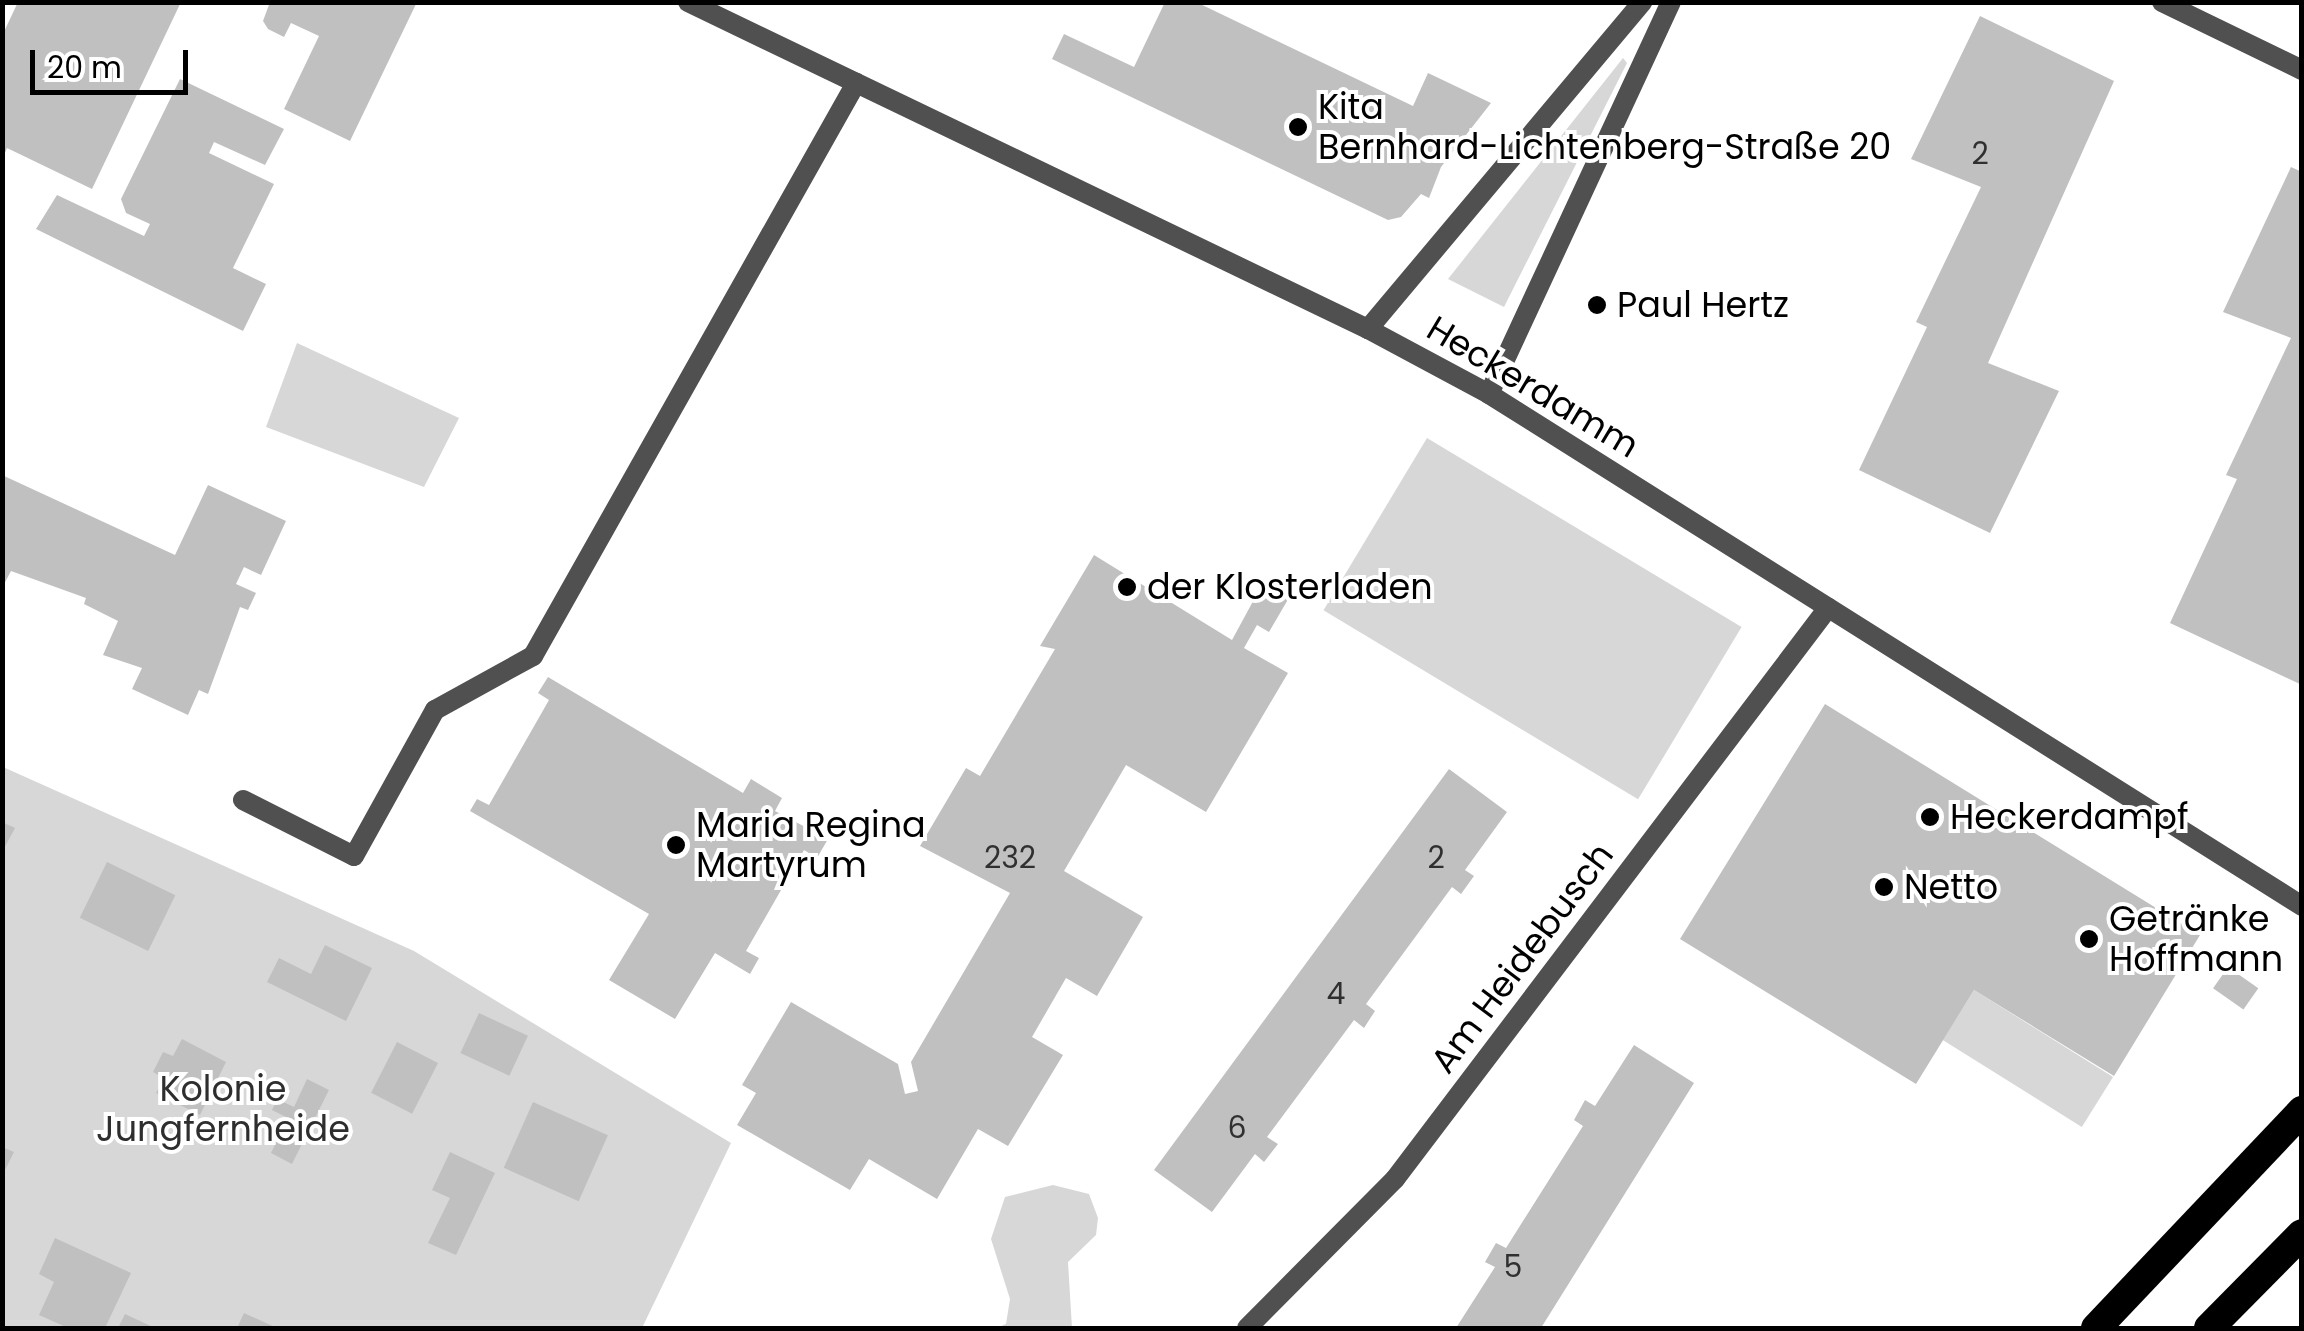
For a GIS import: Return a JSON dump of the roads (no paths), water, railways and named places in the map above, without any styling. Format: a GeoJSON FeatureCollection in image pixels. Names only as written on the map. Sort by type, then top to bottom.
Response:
{"type":"FeatureCollection","features":[{"type":"Feature","properties":{"kind":"highway"},"geometry":{"type":"LineString","coordinates":[[2096,1328],[2302,1111]]}},
{"type":"Feature","properties":{"kind":"highway"},"geometry":{"type":"LineString","coordinates":[[2209,1328],[2302,1234]]}},
{"type":"Feature","properties":{"kind":"street","name":"Heckerdamm"},"geometry":{"type":"LineString","coordinates":[[688,2],[1368,329],[1489,394],[2302,906]]}},
{"type":"Feature","properties":{"kind":"street"},"geometry":{"type":"LineString","coordinates":[[1368,329],[1642,2]]}},
{"type":"Feature","properties":{"kind":"street"},"geometry":{"type":"LineString","coordinates":[[1489,394],[1670,2]]}},
{"type":"Feature","properties":{"kind":"street"},"geometry":{"type":"LineString","coordinates":[[2162,2],[2302,70]]}},
{"type":"Feature","properties":{"kind":"street"},"geometry":{"type":"LineString","coordinates":[[243,800],[354,856],[435,710],[533,656],[856,83]]}},
{"type":"Feature","properties":{"kind":"street","name":"Am Heidebusch"},"geometry":{"type":"LineString","coordinates":[[1247,1328],[1339,1241],[1419,1148],[1828,608]]}},
{"type":"Feature","properties":{"kind":"place","name":"Kita Bernhard-Lichtenberg-Straße 20"},"geometry":{"type":"Point","coordinates":[1298,127]}},
{"type":"Feature","properties":{"kind":"place","name":"Paul Hertz"},"geometry":{"type":"Point","coordinates":[1597,305]}},
{"type":"Feature","properties":{"kind":"place","name":"der Klosterladen"},"geometry":{"type":"Point","coordinates":[1127,587]}},
{"type":"Feature","properties":{"kind":"place","name":"Heckerdampf"},"geometry":{"type":"Point","coordinates":[1930,817]}},
{"type":"Feature","properties":{"kind":"place","name":"Maria Regina Martyrum"},"geometry":{"type":"Point","coordinates":[676,845]}},
{"type":"Feature","properties":{"kind":"place","name":"Netto"},"geometry":{"type":"Point","coordinates":[1884,887]}},
{"type":"Feature","properties":{"kind":"place","name":"Getränke Hoffmann"},"geometry":{"type":"Point","coordinates":[2089,939]}},
{"type":"Feature","properties":{"kind":"park label","name":"Kolonie Jungfernheide"},"geometry":{"type":"Point","coordinates":[223,1109]}}]}
